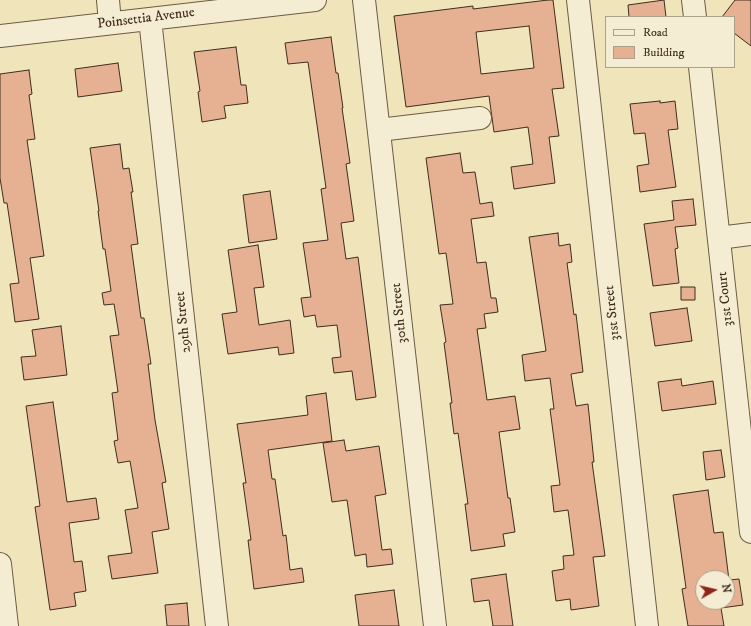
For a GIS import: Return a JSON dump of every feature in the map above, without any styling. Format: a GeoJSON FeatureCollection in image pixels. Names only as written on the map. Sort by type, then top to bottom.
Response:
{"type":"FeatureCollection","features":[{"type":"Feature","properties":{"kind":"street"},"geometry":{"type":"LineString","coordinates":[[108,0],[110,23]]}},
{"type":"Feature","properties":{"kind":"street","name":"Poinsettia Avenue"},"geometry":{"type":"LineString","coordinates":[[0,36],[315,0]]}},
{"type":"Feature","properties":{"kind":"street","name":"30th Street"},"geometry":{"type":"LineString","coordinates":[[364,0],[435,626]]}},
{"type":"Feature","properties":{"kind":"street","name":"31st Street"},"geometry":{"type":"LineString","coordinates":[[578,0],[647,626]]}},
{"type":"Feature","properties":{"kind":"street"},"geometry":{"type":"LineString","coordinates":[[693,0],[695,16]]}},
{"type":"Feature","properties":{"kind":"street","name":"29th Street"},"geometry":{"type":"LineString","coordinates":[[150,19],[217,626]]}},
{"type":"Feature","properties":{"kind":"street","name":"31st Court"},"geometry":{"type":"LineString","coordinates":[[700,68],[719,238],[748,467],[751,532]]}},
{"type":"Feature","properties":{"kind":"street"},"geometry":{"type":"LineString","coordinates":[[379,130],[480,118]]}},
{"type":"Feature","properties":{"kind":"street"},"geometry":{"type":"LineString","coordinates":[[719,238],[751,234]]}},
{"type":"Feature","properties":{"kind":"street"},"geometry":{"type":"LineString","coordinates":[[0,564],[7,626]]}},
{"type":"Feature","properties":{"kind":"building"},"geometry":{"type":"Polygon","coordinates":[[[553,0],[564,88],[552,89],[559,136],[549,137],[555,183],[514,189],[511,167],[533,164],[528,127],[494,132],[489,96],[406,107],[394,16],[473,6],[473,9],[553,0]],[[529,26],[476,32],[481,74],[534,68],[529,26]]]}},
{"type":"Feature","properties":{"kind":"building"},"geometry":{"type":"Polygon","coordinates":[[[664,0],[666,16],[629,16],[628,5],[664,0]]]}},
{"type":"Feature","properties":{"kind":"building"},"geometry":{"type":"Polygon","coordinates":[[[735,0],[751,0],[751,46],[735,34],[735,16],[723,16],[735,0]]]}},
{"type":"Feature","properties":{"kind":"building"},"geometry":{"type":"Polygon","coordinates":[[[331,37],[336,73],[338,73],[350,163],[346,164],[354,221],[341,223],[346,259],[358,257],[376,397],[356,400],[352,371],[334,373],[332,358],[341,357],[337,325],[317,327],[315,315],[304,317],[301,298],[311,297],[303,243],[328,240],[321,189],[326,188],[308,62],[288,64],[285,43],[331,37]]]}},
{"type":"Feature","properties":{"kind":"building"},"geometry":{"type":"Polygon","coordinates":[[[236,47],[241,85],[246,85],[248,103],[224,106],[226,118],[202,122],[198,92],[200,91],[194,52],[236,47]]]}},
{"type":"Feature","properties":{"kind":"building"},"geometry":{"type":"Polygon","coordinates":[[[118,63],[122,91],[78,97],[75,69],[118,63]]]}},
{"type":"Feature","properties":{"kind":"building"},"geometry":{"type":"Polygon","coordinates":[[[29,70],[32,94],[29,95],[35,139],[27,140],[44,256],[30,258],[39,319],[15,322],[10,284],[19,283],[7,203],[4,203],[0,178],[0,74],[29,70]]]}},
{"type":"Feature","properties":{"kind":"building"},"geometry":{"type":"Polygon","coordinates":[[[660,101],[660,103],[675,101],[678,129],[668,130],[676,187],[640,192],[637,166],[649,164],[645,133],[634,134],[630,104],[660,101]]]}},
{"type":"Feature","properties":{"kind":"building"},"geometry":{"type":"Polygon","coordinates":[[[120,144],[123,169],[129,168],[133,192],[131,192],[138,244],[131,245],[141,318],[144,318],[151,364],[148,364],[155,420],[166,482],[162,483],[169,529],[152,532],[158,573],[112,579],[108,556],[132,553],[125,510],[138,508],[130,461],[118,463],[114,441],[118,440],[112,393],[118,392],[110,336],[119,335],[114,304],[104,305],[102,293],[111,291],[105,249],[103,249],[90,148],[120,144]]]}},
{"type":"Feature","properties":{"kind":"building"},"geometry":{"type":"Polygon","coordinates":[[[460,153],[463,173],[475,172],[480,204],[492,202],[494,216],[471,219],[477,263],[486,262],[491,298],[496,298],[498,312],[484,314],[486,328],[477,329],[487,400],[515,396],[520,429],[499,432],[508,498],[510,498],[515,532],[503,534],[505,546],[471,551],[465,504],[468,504],[458,433],[454,434],[450,403],[452,403],[444,343],[446,342],[440,305],[453,304],[446,253],[439,254],[426,158],[460,153]]]}},
{"type":"Feature","properties":{"kind":"building"},"geometry":{"type":"Polygon","coordinates":[[[270,191],[277,239],[249,243],[243,195],[270,191]]]}},
{"type":"Feature","properties":{"kind":"building"},"geometry":{"type":"Polygon","coordinates":[[[693,199],[696,225],[675,227],[678,248],[675,249],[679,283],[653,286],[644,224],[674,220],[672,201],[693,199]]]}},
{"type":"Feature","properties":{"kind":"building"},"geometry":{"type":"Polygon","coordinates":[[[558,233],[559,246],[570,244],[572,262],[567,263],[574,315],[576,314],[583,372],[571,374],[576,406],[588,404],[594,462],[592,462],[605,556],[593,557],[599,606],[571,610],[570,599],[556,601],[552,571],[564,569],[563,556],[574,555],[568,510],[554,512],[551,486],[560,485],[550,409],[554,409],[550,378],[525,381],[522,355],[546,351],[529,237],[558,233]]]}},
{"type":"Feature","properties":{"kind":"building"},"geometry":{"type":"Polygon","coordinates":[[[258,245],[264,287],[254,288],[259,325],[290,320],[294,353],[279,355],[278,347],[228,354],[222,314],[237,312],[228,250],[258,245]]]}},
{"type":"Feature","properties":{"kind":"building"},"geometry":{"type":"Polygon","coordinates":[[[681,287],[695,287],[695,300],[681,300],[681,287]]]}},
{"type":"Feature","properties":{"kind":"building"},"geometry":{"type":"Polygon","coordinates":[[[687,308],[692,341],[655,346],[650,313],[687,308]]]}},
{"type":"Feature","properties":{"kind":"building"},"geometry":{"type":"Polygon","coordinates":[[[61,326],[67,375],[24,380],[21,357],[36,356],[32,330],[61,326]]]}},
{"type":"Feature","properties":{"kind":"building"},"geometry":{"type":"Polygon","coordinates":[[[681,379],[682,386],[713,381],[716,404],[662,411],[658,382],[681,379]]]}},
{"type":"Feature","properties":{"kind":"building"},"geometry":{"type":"Polygon","coordinates":[[[326,393],[332,441],[268,450],[272,479],[275,479],[283,536],[286,535],[290,570],[302,568],[304,582],[254,589],[248,540],[251,540],[243,483],[246,483],[237,424],[308,415],[306,396],[326,393]]]}},
{"type":"Feature","properties":{"kind":"building"},"geometry":{"type":"Polygon","coordinates":[[[53,402],[67,502],[96,498],[99,519],[69,523],[74,562],[82,561],[86,591],[74,593],[76,606],[50,610],[35,507],[40,506],[26,406],[53,402]]]}},
{"type":"Feature","properties":{"kind":"building"},"geometry":{"type":"Polygon","coordinates":[[[344,440],[346,451],[379,446],[386,494],[375,496],[382,550],[391,549],[393,564],[367,567],[366,554],[355,556],[347,500],[332,502],[323,443],[344,440]]]}},
{"type":"Feature","properties":{"kind":"building"},"geometry":{"type":"Polygon","coordinates":[[[721,450],[725,477],[706,480],[703,452],[721,450]]]}},
{"type":"Feature","properties":{"kind":"building"},"geometry":{"type":"Polygon","coordinates":[[[708,490],[714,533],[723,532],[728,570],[695,570],[695,610],[721,610],[724,626],[688,626],[682,589],[686,588],[673,495],[708,490]]]}},
{"type":"Feature","properties":{"kind":"building"},"geometry":{"type":"Polygon","coordinates":[[[506,574],[513,626],[493,626],[489,600],[474,602],[471,579],[506,574]]]}},
{"type":"Feature","properties":{"kind":"building"},"geometry":{"type":"Polygon","coordinates":[[[735,579],[739,579],[743,605],[735,606],[735,579]]]}},
{"type":"Feature","properties":{"kind":"building"},"geometry":{"type":"Polygon","coordinates":[[[394,590],[399,626],[359,626],[355,595],[394,590]]]}},
{"type":"Feature","properties":{"kind":"building"},"geometry":{"type":"Polygon","coordinates":[[[187,603],[189,626],[167,626],[165,605],[187,603]]]}}]}
